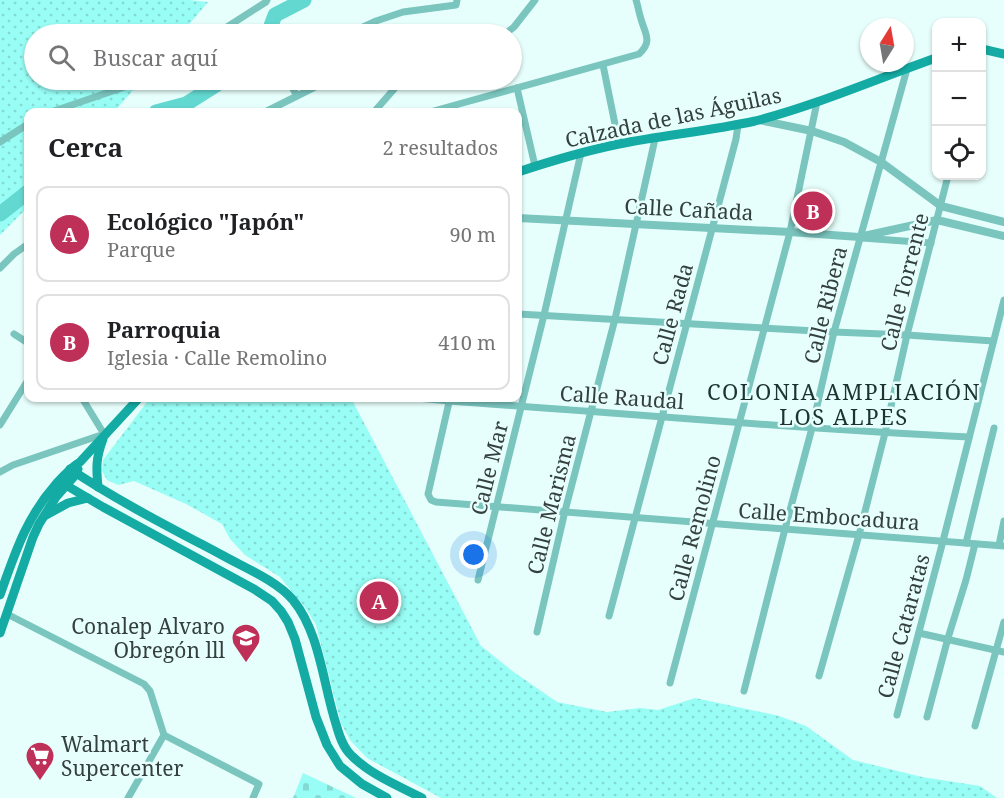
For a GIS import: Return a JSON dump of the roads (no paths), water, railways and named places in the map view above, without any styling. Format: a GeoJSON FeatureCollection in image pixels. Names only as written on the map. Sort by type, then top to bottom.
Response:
{"type":"FeatureCollection","features":[{"type":"Feature","properties":{"kind":"main road"},"geometry":{"type":"LineString","coordinates":[[986,50],[1004,54]]}},
{"type":"Feature","properties":{"kind":"main road","name":"Calzada de las Águilas"},"geometry":{"type":"LineString","coordinates":[[914,66],[932,59]]}},
{"type":"Feature","properties":{"kind":"main road","name":"Calzada de las Águilas"},"geometry":{"type":"LineString","coordinates":[[522,171],[620,144],[758,120],[817,102],[898,72]]}},
{"type":"Feature","properties":{"kind":"main road"},"geometry":{"type":"LineString","coordinates":[[0,595],[18,546],[40,504],[63,483],[104,434],[135,402]]}},
{"type":"Feature","properties":{"kind":"main road"},"geometry":{"type":"LineString","coordinates":[[98,487],[97,455],[104,434]]}},
{"type":"Feature","properties":{"kind":"main road"},"geometry":{"type":"LineString","coordinates":[[73,471],[110,494],[262,577],[286,593],[304,616],[312,635],[332,713],[341,739],[351,755],[370,770],[422,798]]}},
{"type":"Feature","properties":{"kind":"main road"},"geometry":{"type":"LineString","coordinates":[[63,483],[272,601],[288,622],[295,639],[316,717],[327,745],[340,766],[387,798]]}},
{"type":"Feature","properties":{"kind":"main road"},"geometry":{"type":"LineString","coordinates":[[0,633],[33,537],[63,483]]}},
{"type":"Feature","properties":{"kind":"main road"},"geometry":{"type":"LineString","coordinates":[[103,507],[110,494]]}},
{"type":"Feature","properties":{"kind":"main road"},"geometry":{"type":"LineString","coordinates":[[44,516],[68,503],[87,498]]}},
{"type":"Feature","properties":{"kind":"street"},"geometry":{"type":"LineString","coordinates":[[232,24],[267,0]]}},
{"type":"Feature","properties":{"kind":"street"},"geometry":{"type":"LineString","coordinates":[[370,24],[403,12],[456,4],[457,0]]}},
{"type":"Feature","properties":{"kind":"street"},"geometry":{"type":"LineString","coordinates":[[516,24],[535,0]]}},
{"type":"Feature","properties":{"kind":"street"},"geometry":{"type":"LineString","coordinates":[[522,87],[639,54],[646,45],[647,39],[636,0]]}},
{"type":"Feature","properties":{"kind":"street"},"geometry":{"type":"LineString","coordinates":[[603,65],[620,144]]}},
{"type":"Feature","properties":{"kind":"street","name":"Calle Ribera"},"geometry":{"type":"LineString","coordinates":[[744,691],[784,529],[812,428],[834,332],[905,72]]}},
{"type":"Feature","properties":{"kind":"street"},"geometry":{"type":"LineString","coordinates":[[63,108],[116,90]]}},
{"type":"Feature","properties":{"kind":"street"},"geometry":{"type":"LineString","coordinates":[[294,90],[297,96]]}},
{"type":"Feature","properties":{"kind":"street"},"geometry":{"type":"LineString","coordinates":[[273,108],[309,90]]}},
{"type":"Feature","properties":{"kind":"street"},"geometry":{"type":"LineString","coordinates":[[378,108],[393,90]]}},
{"type":"Feature","properties":{"kind":"street"},"geometry":{"type":"LineString","coordinates":[[444,108],[510,90]]}},
{"type":"Feature","properties":{"kind":"street"},"geometry":{"type":"LineString","coordinates":[[517,90],[522,108]]}},
{"type":"Feature","properties":{"kind":"street","name":"Calle Remolino"},"geometry":{"type":"LineString","coordinates":[[670,683],[790,232],[817,102]]}},
{"type":"Feature","properties":{"kind":"street"},"geometry":{"type":"LineString","coordinates":[[522,110],[535,166]]}},
{"type":"Feature","properties":{"kind":"street"},"geometry":{"type":"LineString","coordinates":[[758,120],[812,131],[844,142],[882,162],[941,206],[1004,222]]}},
{"type":"Feature","properties":{"kind":"street","name":"Calle Rada"},"geometry":{"type":"LineString","coordinates":[[609,616],[738,125]]}},
{"type":"Feature","properties":{"kind":"street"},"geometry":{"type":"LineString","coordinates":[[0,142],[24,127]]}},
{"type":"Feature","properties":{"kind":"street","name":"Calle Marisma"},"geometry":{"type":"LineString","coordinates":[[537,632],[565,511],[615,319],[655,138]]}},
{"type":"Feature","properties":{"kind":"street","name":"Calle Mar"},"geometry":{"type":"LineString","coordinates":[[478,580],[544,315],[581,153]]}},
{"type":"Feature","properties":{"kind":"street","name":"Calle Torrente"},"geometry":{"type":"LineString","coordinates":[[819,676],[859,535],[947,180]]}},
{"type":"Feature","properties":{"kind":"street","name":"Calle Cañada"},"geometry":{"type":"LineString","coordinates":[[522,218],[790,232],[931,243]]}},
{"type":"Feature","properties":{"kind":"street"},"geometry":{"type":"LineString","coordinates":[[937,220],[1004,236]]}},
{"type":"Feature","properties":{"kind":"street","name":"Calle Cañada"},"geometry":{"type":"LineString","coordinates":[[859,237],[937,220]]}},
{"type":"Feature","properties":{"kind":"street"},"geometry":{"type":"LineString","coordinates":[[0,268],[24,246]]}},
{"type":"Feature","properties":{"kind":"street","name":"Calle Cataratas"},"geometry":{"type":"LineString","coordinates":[[897,715],[993,341],[1000,331],[1004,300]]}},
{"type":"Feature","properties":{"kind":"street"},"geometry":{"type":"LineString","coordinates":[[522,314],[993,341]]}},
{"type":"Feature","properties":{"kind":"street"},"geometry":{"type":"LineString","coordinates":[[14,333],[24,340]]}},
{"type":"Feature","properties":{"kind":"street"},"geometry":{"type":"LineString","coordinates":[[0,425],[24,386]]}},
{"type":"Feature","properties":{"kind":"street"},"geometry":{"type":"LineString","coordinates":[[0,472],[104,434],[84,402]]}},
{"type":"Feature","properties":{"kind":"street","name":"Calle Embocadura"},"geometry":{"type":"LineString","coordinates":[[449,402],[428,494],[431,500],[436,502],[1001,546]]}},
{"type":"Feature","properties":{"kind":"street","name":"Calle Raudal"},"geometry":{"type":"LineString","coordinates":[[480,402],[739,423],[969,437]]}},
{"type":"Feature","properties":{"kind":"street"},"geometry":{"type":"LineString","coordinates":[[966,543],[994,428]]}},
{"type":"Feature","properties":{"kind":"street"},"geometry":{"type":"LineString","coordinates":[[1001,546],[1004,521]]}},
{"type":"Feature","properties":{"kind":"street"},"geometry":{"type":"LineString","coordinates":[[927,717],[975,544]]}},
{"type":"Feature","properties":{"kind":"street"},"geometry":{"type":"LineString","coordinates":[[7,614],[144,684],[150,691],[164,735],[259,783],[253,798]]}},
{"type":"Feature","properties":{"kind":"street"},"geometry":{"type":"LineString","coordinates":[[975,726],[1000,651],[1004,622]]}},
{"type":"Feature","properties":{"kind":"street"},"geometry":{"type":"LineString","coordinates":[[918,633],[1000,651]]}},
{"type":"Feature","properties":{"kind":"street"},"geometry":{"type":"LineString","coordinates":[[128,798],[164,735]]}},
{"type":"Feature","properties":{"kind":"waterway"},"geometry":{"type":"LineString","coordinates":[[272,24],[275,15],[304,0]]}},
{"type":"Feature","properties":{"kind":"waterway"},"geometry":{"type":"LineString","coordinates":[[171,108],[186,104],[208,90]]}},
{"type":"Feature","properties":{"kind":"waterway"},"geometry":{"type":"LineString","coordinates":[[0,214],[24,195]]}},
{"type":"Feature","properties":{"kind":"place","name":"Parroquia"},"geometry":{"type":"Point","coordinates":[813,211]}},
{"type":"Feature","properties":{"kind":"place","name":"Ecológico \"Japón\""},"geometry":{"type":"Point","coordinates":[379,601]}},
{"type":"Feature","properties":{"kind":"place","name":"Conalep Alvaro Obregón lll"},"geometry":{"type":"Point","coordinates":[246,664]}},
{"type":"Feature","properties":{"kind":"place","name":"Walmart Supercenter"},"geometry":{"type":"Point","coordinates":[40,782]}},
{"type":"Feature","properties":{"kind":"district","name":"COLONIA AMPLIACIÓN LOS ALPES"},"geometry":{"type":"Point","coordinates":[844,404]}}]}
